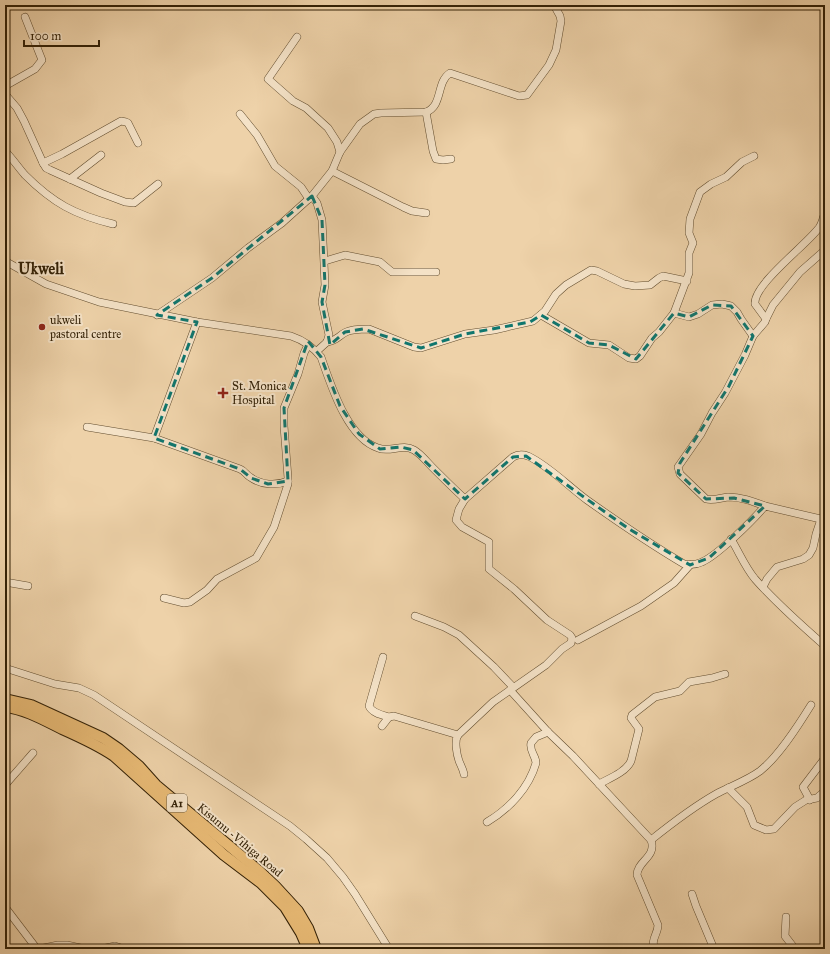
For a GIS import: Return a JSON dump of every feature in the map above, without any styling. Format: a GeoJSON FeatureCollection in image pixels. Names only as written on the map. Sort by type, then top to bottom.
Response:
{"type":"FeatureCollection","features":[{"type":"Feature","properties":{"kind":"highway","name":"Kisumu -Vihiga Road"},"geometry":{"type":"LineString","coordinates":[[5,699],[31,705],[103,738],[119,748],[139,766],[156,785],[275,886],[298,911],[308,928],[316,949]]}},
{"type":"Feature","properties":{"kind":"highway","name":"Kisumu -Vihiga Road"},"geometry":{"type":"LineString","coordinates":[[5,707],[18,710],[44,720],[98,746],[114,756],[224,855],[261,883],[285,907],[301,933],[308,949]]}},
{"type":"Feature","properties":{"kind":"street"},"geometry":{"type":"LineString","coordinates":[[157,315],[212,278],[248,248],[282,223],[310,197],[332,171],[340,152],[360,124],[374,114],[382,112],[426,112],[431,110],[436,105],[445,77],[450,73],[519,96],[527,95],[549,65],[556,50],[561,21],[554,5]]}},
{"type":"Feature","properties":{"kind":"street"},"geometry":{"type":"LineString","coordinates":[[5,86],[35,69],[42,60],[25,17]]}},
{"type":"Feature","properties":{"kind":"street"},"geometry":{"type":"LineString","coordinates":[[297,37],[268,79],[293,101],[306,108],[328,128],[337,142],[340,152]]}},
{"type":"Feature","properties":{"kind":"street"},"geometry":{"type":"LineString","coordinates":[[5,94],[17,108],[46,168],[101,193],[131,203],[138,201],[158,184]]}},
{"type":"Feature","properties":{"kind":"street"},"geometry":{"type":"LineString","coordinates":[[426,112],[433,152],[436,159],[451,159]]}},
{"type":"Feature","properties":{"kind":"street"},"geometry":{"type":"LineString","coordinates":[[240,114],[257,135],[275,166],[301,187],[317,203],[321,215],[325,261],[326,285],[322,302],[329,329],[327,342]]}},
{"type":"Feature","properties":{"kind":"street"},"geometry":{"type":"LineString","coordinates":[[43,163],[121,121],[128,123],[138,143]]}},
{"type":"Feature","properties":{"kind":"street"},"geometry":{"type":"LineString","coordinates":[[5,151],[25,175],[61,205],[95,220],[113,224]]}},
{"type":"Feature","properties":{"kind":"street"},"geometry":{"type":"LineString","coordinates":[[70,179],[101,155]]}},
{"type":"Feature","properties":{"kind":"street"},"geometry":{"type":"LineString","coordinates":[[541,315],[590,343],[609,345],[629,358],[634,359],[640,356],[652,338],[659,332],[674,313],[687,281],[690,268],[689,253],[693,243],[689,230],[690,219],[699,194],[706,187],[726,177],[742,162],[754,156]]}},
{"type":"Feature","properties":{"kind":"street"},"geometry":{"type":"LineString","coordinates":[[332,171],[408,209],[426,213]]}},
{"type":"Feature","properties":{"kind":"street"},"geometry":{"type":"LineString","coordinates":[[766,319],[756,305],[756,296],[770,277],[819,229],[825,212]]}},
{"type":"Feature","properties":{"kind":"street"},"geometry":{"type":"LineString","coordinates":[[763,587],[767,579],[777,567],[785,563],[803,559],[809,555],[823,519],[765,506],[747,500],[725,497],[711,500],[706,499],[686,481],[678,470],[680,464],[701,434],[729,386],[753,336],[766,319],[774,305],[800,272],[825,250]]}},
{"type":"Feature","properties":{"kind":"street"},"geometry":{"type":"LineString","coordinates":[[325,261],[345,255],[380,262],[392,272],[436,272]]}},
{"type":"Feature","properties":{"kind":"street"},"geometry":{"type":"LineString","coordinates":[[5,260],[34,278],[99,302],[157,315],[290,336],[298,339],[316,351],[321,357],[340,406],[348,422],[359,434],[373,446],[380,449],[401,447],[413,450],[465,499]]}},
{"type":"Feature","properties":{"kind":"street"},"geometry":{"type":"LineString","coordinates":[[316,351],[327,342],[336,340],[349,331],[369,329],[414,347],[421,348],[465,334],[494,330],[530,322],[541,315],[556,294],[566,285],[591,270],[597,270],[624,284],[635,286],[650,285],[663,276],[687,281]]}},
{"type":"Feature","properties":{"kind":"street"},"geometry":{"type":"LineString","coordinates":[[674,313],[689,316],[698,314],[712,305],[722,304],[731,306],[737,312],[753,336]]}},
{"type":"Feature","properties":{"kind":"street"},"geometry":{"type":"LineString","coordinates":[[154,438],[197,322]]}},
{"type":"Feature","properties":{"kind":"street"},"geometry":{"type":"LineString","coordinates":[[164,598],[184,603],[190,602],[207,590],[217,579],[256,558],[276,523],[288,481],[284,408],[300,371],[302,357],[308,345]]}},
{"type":"Feature","properties":{"kind":"street"},"geometry":{"type":"LineString","coordinates":[[87,427],[154,438],[240,469],[250,478],[268,484],[275,485],[288,481]]}},
{"type":"Feature","properties":{"kind":"street"},"geometry":{"type":"LineString","coordinates":[[464,774],[459,759],[456,741],[458,735],[486,708],[546,665],[571,643],[572,637],[547,620],[489,569],[488,542],[462,527],[456,520],[459,509],[465,499],[513,457],[518,455],[526,456],[539,463],[586,499],[629,529],[684,564],[690,565],[709,558],[765,506]]}},
{"type":"Feature","properties":{"kind":"street"},"geometry":{"type":"LineString","coordinates":[[731,539],[747,568],[763,587],[791,616],[825,646]]}},
{"type":"Feature","properties":{"kind":"street"},"geometry":{"type":"LineString","coordinates":[[578,640],[641,606],[674,583],[690,565]]}},
{"type":"Feature","properties":{"kind":"street"},"geometry":{"type":"LineString","coordinates":[[5,582],[28,586]]}},
{"type":"Feature","properties":{"kind":"street"},"geometry":{"type":"LineString","coordinates":[[416,616],[444,626],[459,635],[512,689],[548,732],[600,784],[651,840],[653,847],[651,853],[638,869],[637,875],[658,925],[658,929],[653,939],[655,949]]}},
{"type":"Feature","properties":{"kind":"street"},"geometry":{"type":"LineString","coordinates":[[383,657],[369,706],[370,709],[389,717],[396,716],[458,735]]}},
{"type":"Feature","properties":{"kind":"street"},"geometry":{"type":"LineString","coordinates":[[5,668],[55,684],[78,688],[94,695],[290,826],[328,858],[355,894],[389,949]]}},
{"type":"Feature","properties":{"kind":"street"},"geometry":{"type":"LineString","coordinates":[[600,784],[624,770],[631,761],[639,729],[631,718],[632,715],[655,697],[680,691],[689,682],[725,674]]}},
{"type":"Feature","properties":{"kind":"street"},"geometry":{"type":"LineString","coordinates":[[651,840],[671,824],[705,801],[756,774],[767,764],[811,706]]}},
{"type":"Feature","properties":{"kind":"street"},"geometry":{"type":"LineString","coordinates":[[382,726],[389,717]]}},
{"type":"Feature","properties":{"kind":"street"},"geometry":{"type":"LineString","coordinates":[[487,822],[504,811],[526,786],[536,763],[536,759],[532,752],[531,743],[536,737],[548,732]]}},
{"type":"Feature","properties":{"kind":"street"},"geometry":{"type":"LineString","coordinates":[[5,785],[33,753]]}},
{"type":"Feature","properties":{"kind":"street"},"geometry":{"type":"LineString","coordinates":[[810,800],[803,787],[825,758]]}},
{"type":"Feature","properties":{"kind":"street"},"geometry":{"type":"LineString","coordinates":[[728,788],[747,807],[754,825],[766,830],[774,829],[795,807],[806,800],[817,798],[825,791]]}},
{"type":"Feature","properties":{"kind":"street"},"geometry":{"type":"LineString","coordinates":[[692,894],[714,949]]}},
{"type":"Feature","properties":{"kind":"street"},"geometry":{"type":"LineString","coordinates":[[5,907],[38,949],[67,944],[85,949]]}},
{"type":"Feature","properties":{"kind":"street"},"geometry":{"type":"LineString","coordinates":[[786,917],[785,936],[795,949]]}},
{"type":"Feature","properties":{"kind":"street"},"geometry":{"type":"LineString","coordinates":[[101,949],[115,946],[124,949]]}},
{"type":"Feature","properties":{"kind":"highlighted area"},"geometry":{"type":"Polygon","coordinates":[[[312,196],[322,220],[325,285],[322,302],[330,345],[345,332],[363,329],[421,348],[465,334],[530,322],[541,315],[589,343],[609,345],[636,359],[674,313],[689,317],[712,305],[731,306],[753,336],[729,386],[680,463],[678,473],[706,499],[734,498],[765,506],[709,558],[690,565],[629,529],[526,456],[513,457],[465,499],[413,450],[401,447],[380,449],[359,434],[340,406],[321,357],[308,341],[284,408],[288,481],[268,484],[251,478],[240,469],[154,438],[197,322],[157,315],[212,278],[312,196]]]}},
{"type":"Feature","properties":{"kind":"place","name":"ukweli pastoral centre"},"geometry":{"type":"Point","coordinates":[42,327]}},
{"type":"Feature","properties":{"kind":"place","name":"St. Monica Hospital"},"geometry":{"type":"Point","coordinates":[223,393]}},
{"type":"Feature","properties":{"kind":"district","name":"Ukweli"},"geometry":{"type":"Point","coordinates":[41,268]}}]}
